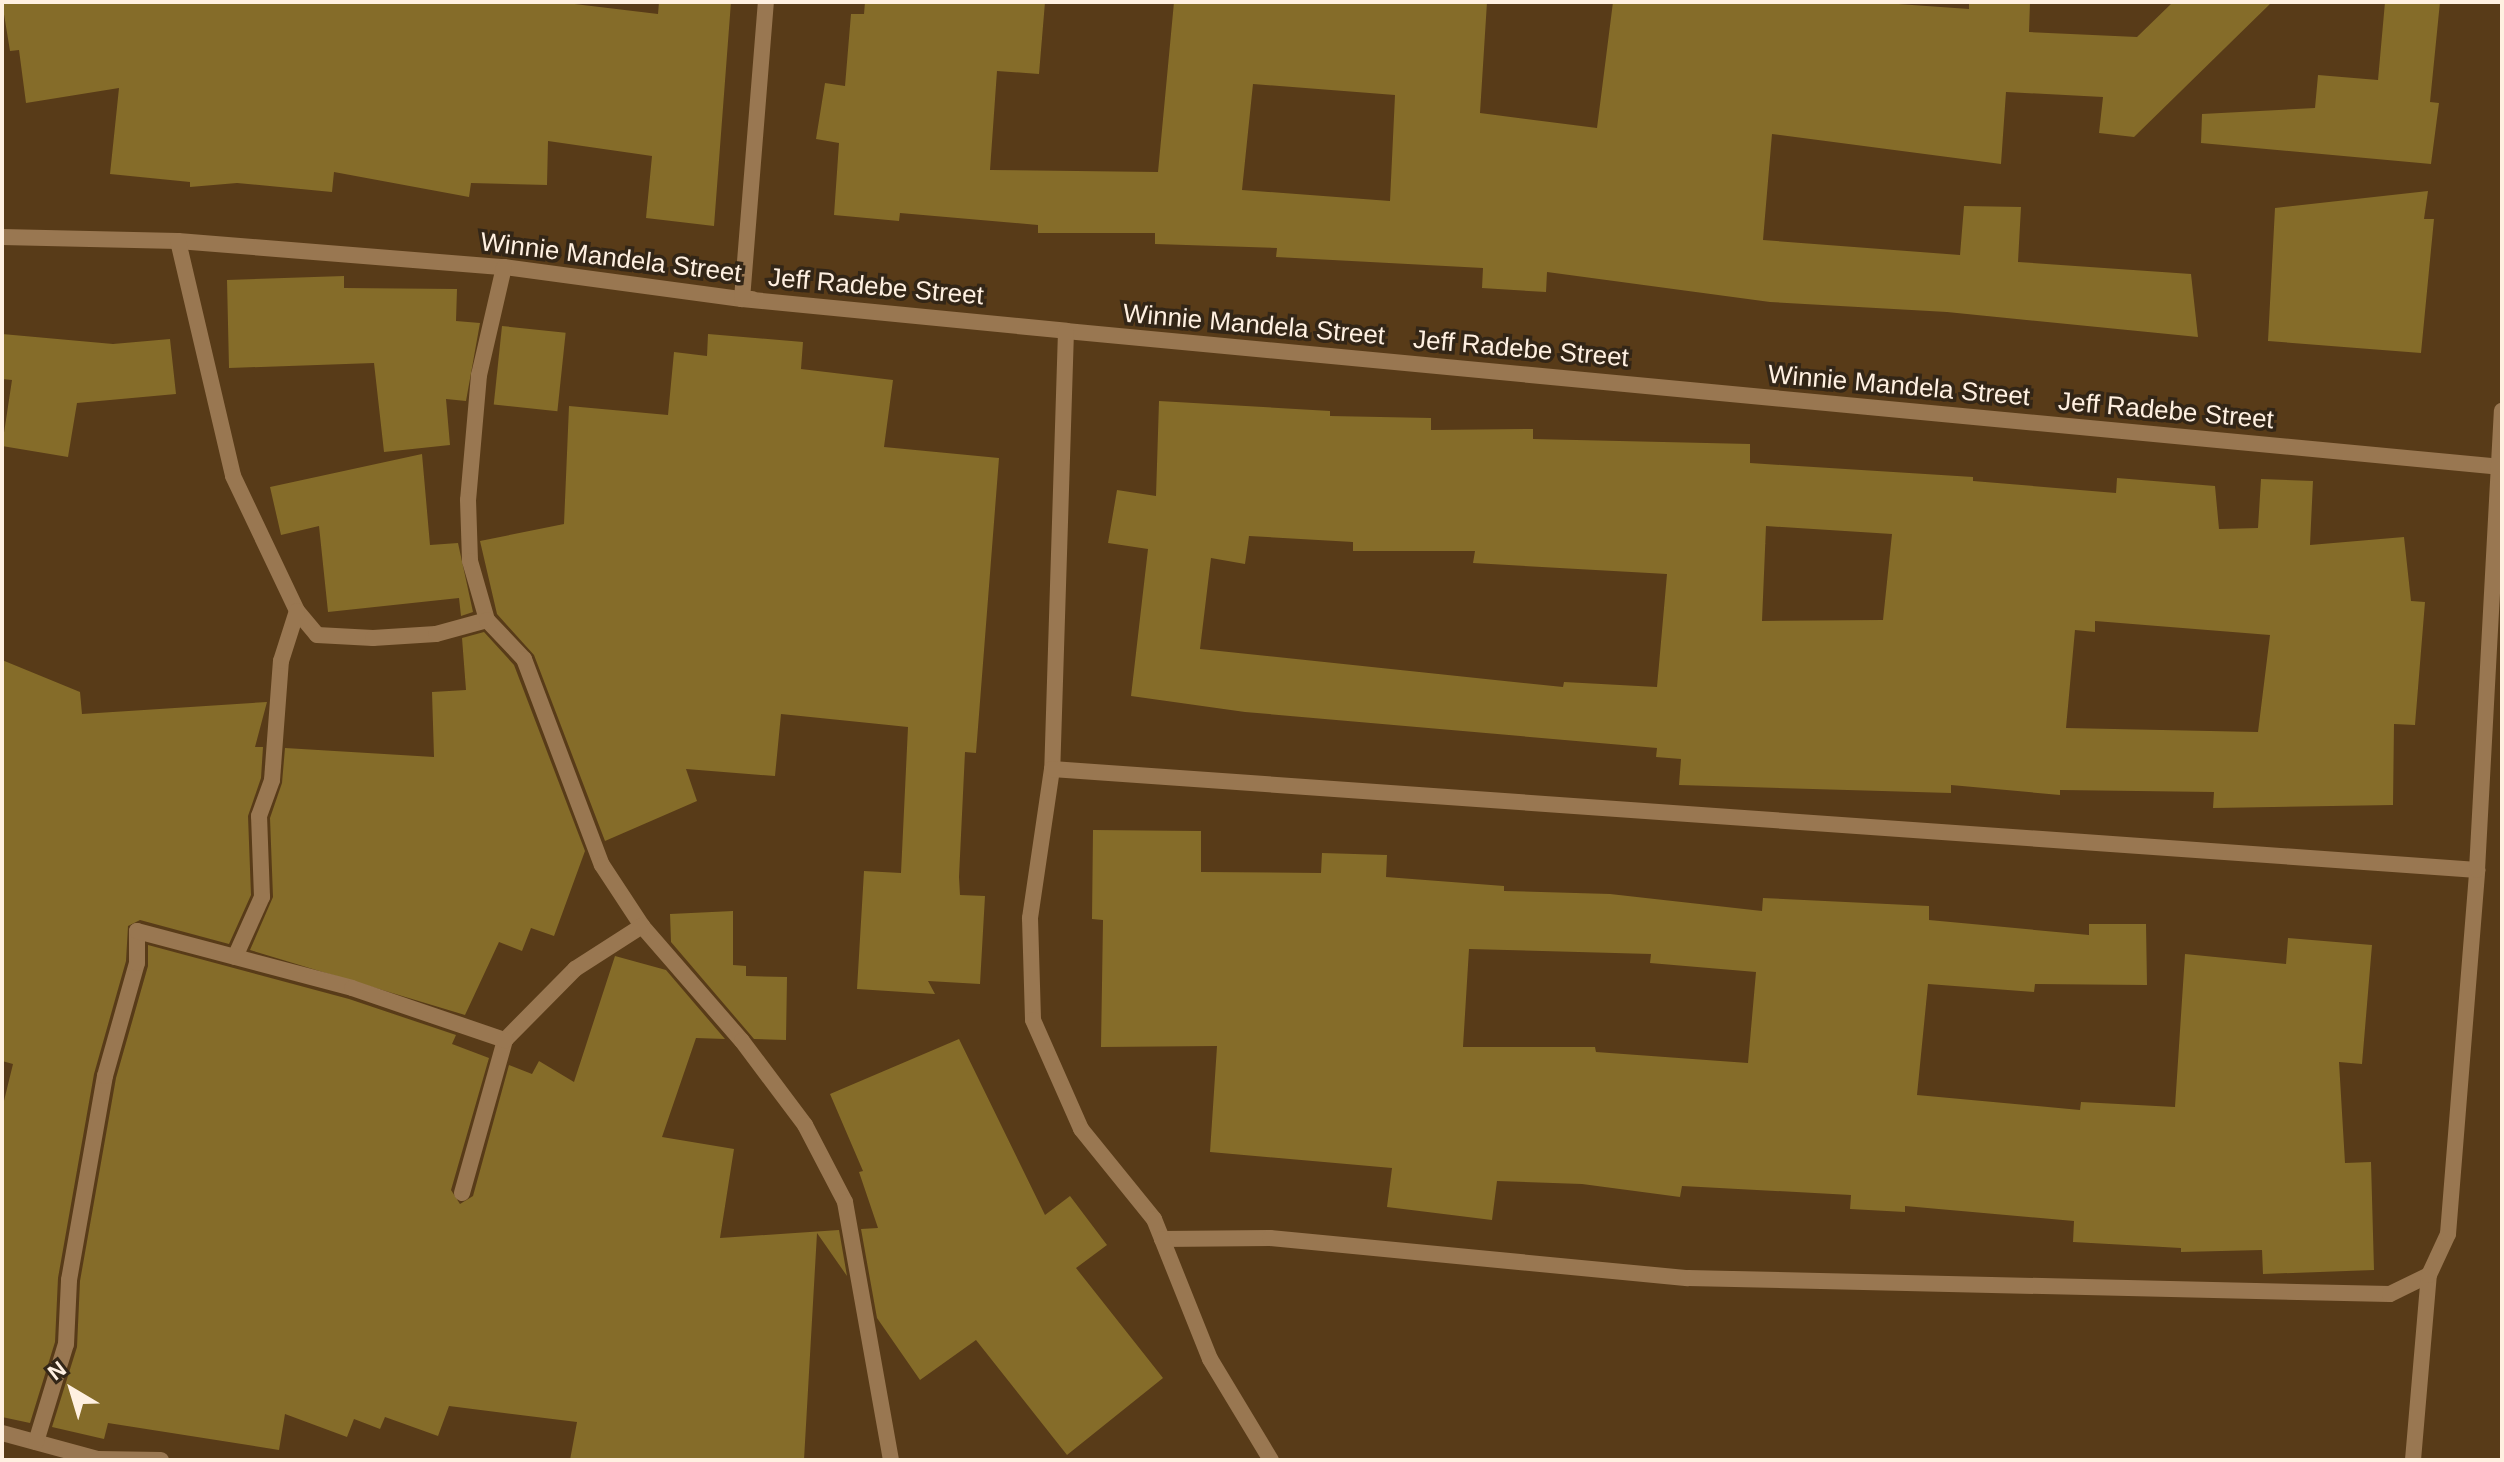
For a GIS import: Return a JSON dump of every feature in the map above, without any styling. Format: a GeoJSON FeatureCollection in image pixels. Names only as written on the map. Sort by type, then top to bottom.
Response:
{"type":"FeatureCollection","features":[{"type":"Feature","properties":{"kind":"street","name":"Jeff Radebe Street"},"geometry":{"type":"LineString","coordinates":[[766,2],[742,299],[2494,467]]}},
{"type":"Feature","properties":{"kind":"street","name":"Winnie Mandela Street"},"geometry":{"type":"LineString","coordinates":[[2,237],[178,241],[504,267],[742,299],[2494,467]]}},
{"type":"Feature","properties":{"kind":"street"},"geometry":{"type":"LineString","coordinates":[[178,241],[233,476],[297,611],[317,635],[373,638],[436,634],[487,620]]}},
{"type":"Feature","properties":{"kind":"street"},"geometry":{"type":"LineString","coordinates":[[504,267],[479,375],[468,500],[470,561],[487,620],[524,659],[602,865],[642,926],[742,1041],[805,1125],[845,1202],[891,1460]]}},
{"type":"Feature","properties":{"kind":"street"},"geometry":{"type":"LineString","coordinates":[[1066,331],[1052,769],[1030,918],[1033,1020],[1081,1129],[1154,1219],[1210,1359],[1271,1460]]}},
{"type":"Feature","properties":{"kind":"street"},"geometry":{"type":"LineString","coordinates":[[2413,1460],[2429,1275],[2448,1234],[2477,870],[2494,467],[2502,411]]}},
{"type":"Feature","properties":{"kind":"street"},"geometry":{"type":"LineString","coordinates":[[235,957],[262,897],[259,816],[272,780],[281,661],[297,611]]}},
{"type":"Feature","properties":{"kind":"street"},"geometry":{"type":"LineString","coordinates":[[1052,769],[2477,870]]}},
{"type":"Feature","properties":{"kind":"street"},"geometry":{"type":"LineString","coordinates":[[462,1193],[505,1040],[575,969],[642,926]]}},
{"type":"Feature","properties":{"kind":"street"},"geometry":{"type":"LineString","coordinates":[[36,1442],[66,1344],[69,1280],[92,1175],[105,1076],[137,963],[137,931],[352,988],[505,1040]]}},
{"type":"Feature","properties":{"kind":"street"},"geometry":{"type":"LineString","coordinates":[[1162,1239],[1270,1238],[1688,1278],[2390,1294],[2429,1275]]}},
{"type":"Feature","properties":{"kind":"street"},"geometry":{"type":"LineString","coordinates":[[2,1433],[98,1459],[161,1460]]}},
{"type":"Feature","properties":{"kind":"building"},"geometry":{"type":"Polygon","coordinates":[[[2,2],[558,2],[658,14],[659,2],[731,2],[714,226],[646,218],[652,156],[548,141],[547,185],[471,183],[469,197],[334,172],[332,192],[237,183],[190,187],[190,182],[110,174],[119,88],[26,103],[19,50],[10,51],[2,2]]]}},
{"type":"Feature","properties":{"kind":"building"},"geometry":{"type":"Polygon","coordinates":[[[865,2],[1045,2],[1039,74],[997,71],[990,170],[1158,172],[1174,2],[1487,2],[1480,113],[1597,128],[1613,2],[1870,2],[1969,9],[1969,2],[2030,2],[2029,32],[2137,37],[2173,2],[2272,2],[2134,137],[2099,133],[2103,97],[2006,92],[2001,164],[1772,134],[1763,240],[1960,255],[1964,206],[2021,207],[2018,262],[2191,274],[2198,337],[1947,312],[1770,302],[1547,272],[1546,292],[1482,288],[1483,268],[1276,257],[1277,248],[1155,244],[1155,233],[1038,233],[1038,225],[900,213],[899,221],[834,215],[839,143],[816,139],[825,83],[845,86],[851,14],[864,14],[865,2]],[[1253,84],[1242,190],[1390,201],[1395,95],[1253,84]]]}},
{"type":"Feature","properties":{"kind":"building"},"geometry":{"type":"Polygon","coordinates":[[[2385,2],[2440,2],[2430,102],[2439,103],[2431,164],[2201,143],[2202,114],[2315,108],[2318,75],[2378,80],[2385,2]]]}},
{"type":"Feature","properties":{"kind":"building"},"geometry":{"type":"Polygon","coordinates":[[[2428,191],[2424,219],[2434,219],[2421,353],[2268,341],[2275,208],[2428,191]]]}},
{"type":"Feature","properties":{"kind":"building"},"geometry":{"type":"Polygon","coordinates":[[[344,276],[344,288],[457,289],[456,321],[480,323],[466,401],[446,399],[450,445],[384,452],[374,363],[229,368],[227,280],[344,276]]]}},
{"type":"Feature","properties":{"kind":"building"},"geometry":{"type":"Polygon","coordinates":[[[502,326],[566,333],[557,411],[494,405],[502,326]]]}},
{"type":"Feature","properties":{"kind":"building"},"geometry":{"type":"Polygon","coordinates":[[[2,334],[113,344],[170,339],[176,394],[77,403],[68,457],[2,446],[12,380],[2,379],[2,334]]]}},
{"type":"Feature","properties":{"kind":"building"},"geometry":{"type":"Polygon","coordinates":[[[708,334],[803,342],[801,369],[893,380],[884,447],[999,458],[976,753],[965,752],[959,877],[960,895],[985,896],[980,984],[928,981],[935,994],[857,989],[864,871],[901,873],[908,727],[781,714],[775,776],[686,769],[697,801],[605,841],[534,655],[497,614],[480,541],[564,524],[569,406],[668,415],[674,352],[707,356],[708,334]]]}},
{"type":"Feature","properties":{"kind":"building"},"geometry":{"type":"Polygon","coordinates":[[[1159,401],[1330,411],[1330,416],[1431,418],[1431,430],[1533,429],[1533,439],[1750,444],[1750,463],[1973,477],[1973,481],[2116,493],[2117,478],[2215,486],[2219,529],[2258,528],[2261,479],[2313,481],[2310,545],[2404,537],[2411,601],[2425,602],[2415,725],[2394,724],[2393,805],[2213,808],[2214,792],[2060,790],[2060,795],[1951,785],[1951,793],[1679,785],[1681,759],[1656,757],[1657,748],[1245,712],[1131,696],[1148,549],[1108,543],[1117,490],[1156,496],[1159,401]],[[1766,526],[1762,621],[1883,620],[1892,534],[1766,526]],[[1249,536],[1245,564],[1211,558],[1200,649],[1563,687],[1564,682],[1657,687],[1667,574],[1473,563],[1475,551],[1353,551],[1353,542],[1249,536]],[[2095,621],[2095,632],[2075,630],[2066,728],[2258,732],[2270,635],[2095,621]]]}},
{"type":"Feature","properties":{"kind":"building"},"geometry":{"type":"Polygon","coordinates":[[[422,454],[430,545],[458,543],[473,612],[461,616],[459,598],[328,612],[319,526],[281,535],[270,487],[422,454]]]}},
{"type":"Feature","properties":{"kind":"building"},"geometry":{"type":"Polygon","coordinates":[[[484,632],[514,665],[585,851],[554,936],[531,928],[522,951],[499,942],[465,1015],[250,950],[273,897],[270,818],[282,783],[285,748],[434,757],[432,692],[466,690],[462,638],[484,632]]]}},
{"type":"Feature","properties":{"kind":"building"},"geometry":{"type":"Polygon","coordinates":[[[2,660],[80,692],[82,714],[267,702],[255,747],[263,747],[261,778],[248,816],[251,895],[229,944],[140,920],[128,926],[126,961],[94,1074],[58,1278],[55,1342],[30,1423],[2,1417],[2,1109],[13,1064],[2,1061],[2,660]]]}},
{"type":"Feature","properties":{"kind":"building"},"geometry":{"type":"Polygon","coordinates":[[[1093,830],[1201,831],[1201,872],[1321,873],[1322,853],[1387,855],[1386,877],[1504,886],[1504,891],[1610,894],[1762,911],[1763,898],[1929,906],[1929,920],[2089,935],[2089,924],[2146,924],[2147,985],[2035,984],[2034,992],[1928,984],[1917,1095],[2080,1110],[2081,1102],[2175,1107],[2185,954],[2286,964],[2288,938],[2372,945],[2362,1064],[2339,1062],[2345,1163],[2371,1162],[2374,1270],[2263,1274],[2262,1250],[2181,1252],[2181,1248],[2073,1242],[2074,1221],[1905,1206],[1905,1212],[1850,1209],[1851,1195],[1682,1186],[1680,1197],[1582,1184],[1497,1181],[1492,1220],[1387,1207],[1392,1168],[1210,1152],[1217,1046],[1101,1047],[1103,920],[1092,919],[1093,830]],[[1469,949],[1463,1047],[1595,1047],[1596,1052],[1748,1063],[1756,972],[1650,963],[1651,954],[1469,949]]]}},
{"type":"Feature","properties":{"kind":"building"},"geometry":{"type":"Polygon","coordinates":[[[733,911],[733,965],[746,966],[746,976],[787,977],[786,1040],[754,1039],[671,942],[670,914],[733,911]]]}},
{"type":"Feature","properties":{"kind":"building"},"geometry":{"type":"Polygon","coordinates":[[[148,945],[349,999],[456,1035],[452,1044],[489,1058],[451,1190],[460,1204],[473,1196],[509,1065],[532,1074],[539,1061],[574,1082],[615,956],[666,970],[725,1039],[696,1038],[662,1137],[734,1149],[720,1238],[839,1230],[847,1276],[817,1233],[804,1460],[570,1460],[577,1422],[449,1406],[438,1436],[385,1417],[380,1429],[354,1419],[347,1437],[285,1414],[279,1450],[108,1423],[104,1439],[52,1427],[77,1347],[80,1281],[116,1078],[148,966],[148,945]]]}},
{"type":"Feature","properties":{"kind":"building"},"geometry":{"type":"Polygon","coordinates":[[[959,1039],[1045,1215],[1070,1196],[1107,1245],[1076,1268],[1163,1378],[1067,1455],[976,1340],[920,1380],[877,1318],[861,1229],[878,1228],[859,1172],[863,1171],[830,1094],[959,1039]]]}}]}
